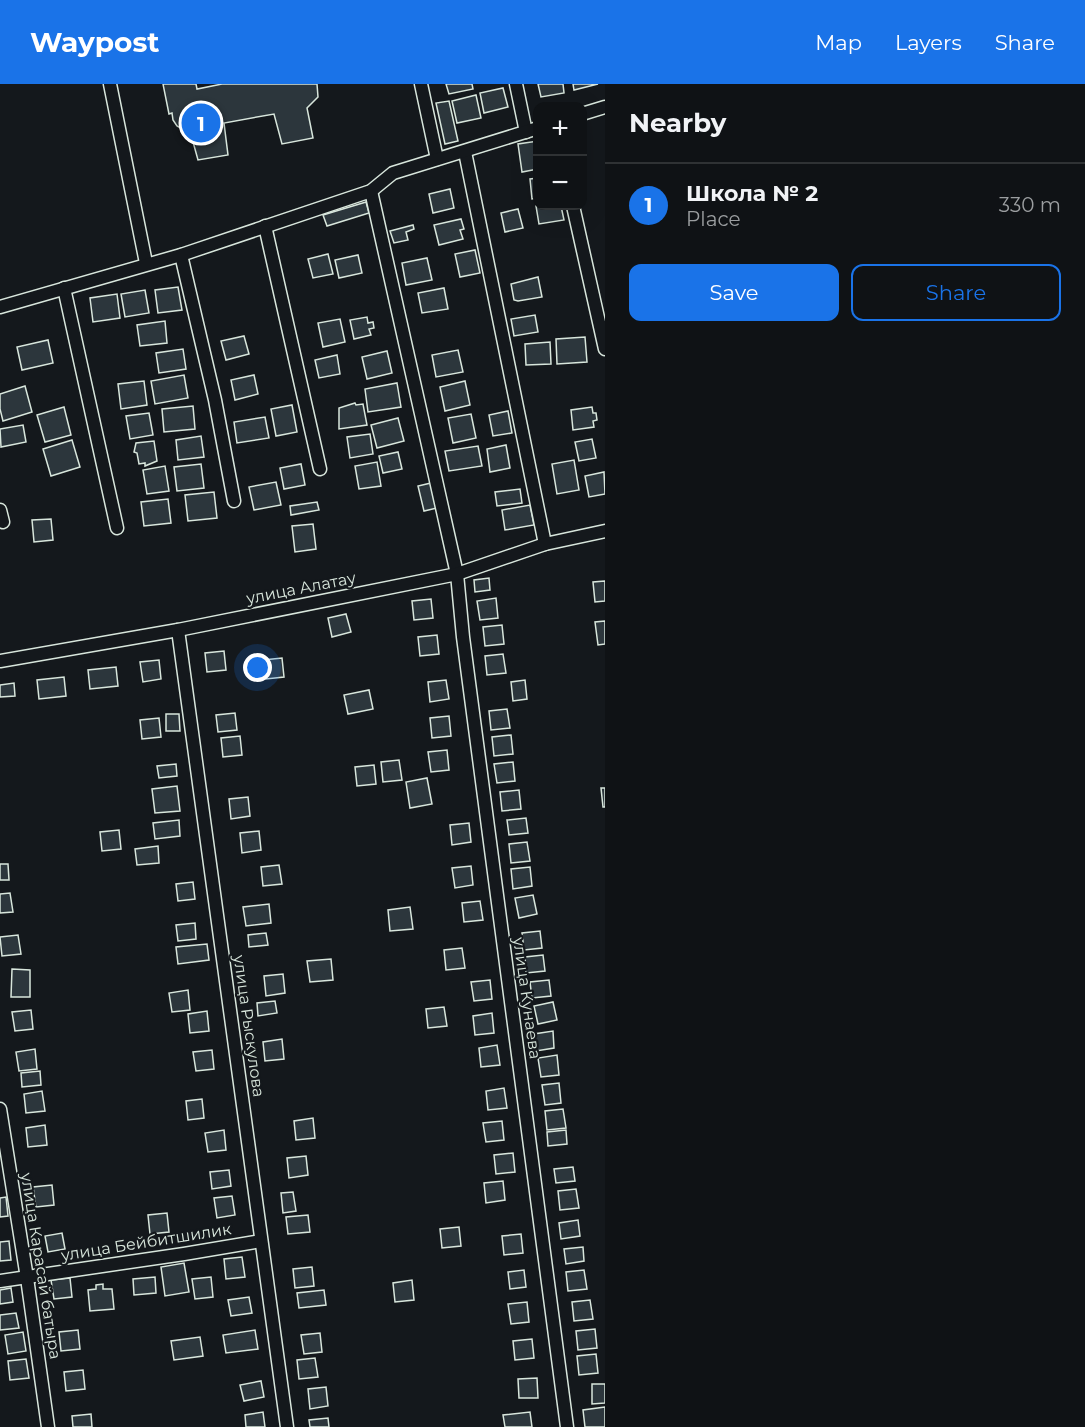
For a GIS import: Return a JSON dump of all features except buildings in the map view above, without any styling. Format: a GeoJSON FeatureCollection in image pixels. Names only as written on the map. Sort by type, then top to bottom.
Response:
{"type":"FeatureCollection","features":[{"type":"Feature","properties":{"kind":"street"},"geometry":{"type":"LineString","coordinates":[[110,84],[146,263]]}},
{"type":"Feature","properties":{"kind":"street"},"geometry":{"type":"LineString","coordinates":[[421,84],[437,159]]}},
{"type":"Feature","properties":{"kind":"street"},"geometry":{"type":"LineString","coordinates":[[0,307],[146,263],[181,255],[371,190],[393,173],[532,130],[516,84]]}},
{"type":"Feature","properties":{"kind":"street"},"geometry":{"type":"LineString","coordinates":[[587,112],[605,107]]}},
{"type":"Feature","properties":{"kind":"street"},"geometry":{"type":"LineString","coordinates":[[465,152],[545,544]]}},
{"type":"Feature","properties":{"kind":"street","name":"улица Кунаева"},"geometry":{"type":"LineString","coordinates":[[371,190],[457,574],[463,637],[567,1427]]}},
{"type":"Feature","properties":{"kind":"street"},"geometry":{"type":"LineString","coordinates":[[574,210],[605,349]]}},
{"type":"Feature","properties":{"kind":"street"},"geometry":{"type":"LineString","coordinates":[[265,226],[320,469]]}},
{"type":"Feature","properties":{"kind":"street"},"geometry":{"type":"LineString","coordinates":[[181,255],[215,400],[234,501]]}},
{"type":"Feature","properties":{"kind":"street"},"geometry":{"type":"LineString","coordinates":[[64,288],[117,528]]}},
{"type":"Feature","properties":{"kind":"street","name":"улица Алатау"},"geometry":{"type":"LineString","coordinates":[[0,661],[178,630],[457,574],[545,544],[605,531]]}},
{"type":"Feature","properties":{"kind":"street","name":"улица Рыскулова"},"geometry":{"type":"LineString","coordinates":[[178,630],[287,1427]]}},
{"type":"Feature","properties":{"kind":"street","name":"улица Карасай батыра"},"geometry":{"type":"LineString","coordinates":[[0,1109],[48,1427]]}},
{"type":"Feature","properties":{"kind":"street","name":"улица Бейбитшилик"},"geometry":{"type":"LineString","coordinates":[[0,1281],[261,1241]]}},
{"type":"Feature","properties":{"kind":"place","name":"Школа № 2"},"geometry":{"type":"Point","coordinates":[201,123]}}]}
